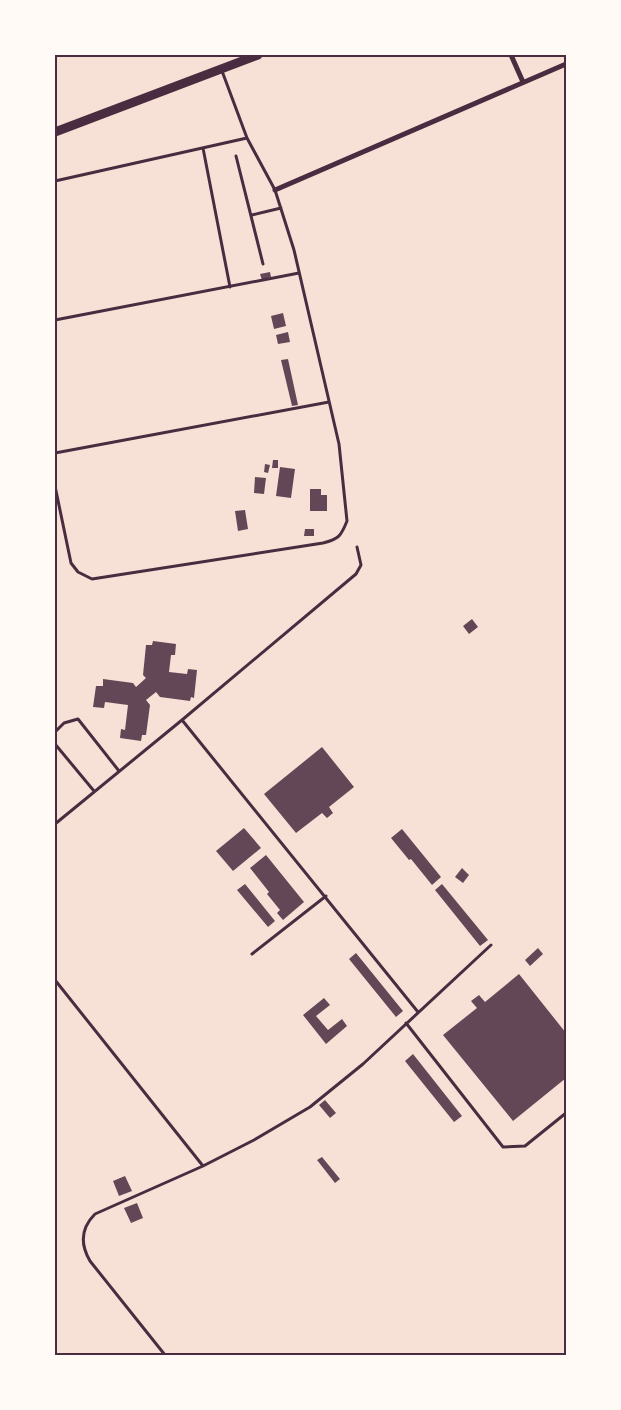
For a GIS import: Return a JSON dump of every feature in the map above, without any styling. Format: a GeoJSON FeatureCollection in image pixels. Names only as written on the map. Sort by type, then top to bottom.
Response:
{"type":"FeatureCollection","features":[{"type":"Feature","properties":{"kind":"street"},"geometry":{"type":"LineString","coordinates":[[55,132],[258,55]]}},
{"type":"Feature","properties":{"kind":"street"},"geometry":{"type":"LineString","coordinates":[[511,55],[523,82]]}},
{"type":"Feature","properties":{"kind":"street"},"geometry":{"type":"LineString","coordinates":[[275,190],[566,64]]}},
{"type":"Feature","properties":{"kind":"lane"},"geometry":{"type":"LineString","coordinates":[[55,486],[71,563],[78,572],[92,579],[323,543],[337,539],[347,521],[339,444],[299,273],[281,208],[275,190],[248,138],[221,69]]}},
{"type":"Feature","properties":{"kind":"lane"},"geometry":{"type":"LineString","coordinates":[[55,181],[248,138]]}},
{"type":"Feature","properties":{"kind":"lane"},"geometry":{"type":"LineString","coordinates":[[202,148],[230,287]]}},
{"type":"Feature","properties":{"kind":"lane"},"geometry":{"type":"LineString","coordinates":[[236,156],[263,264]]}},
{"type":"Feature","properties":{"kind":"lane"},"geometry":{"type":"LineString","coordinates":[[252,214],[281,208]]}},
{"type":"Feature","properties":{"kind":"lane"},"geometry":{"type":"LineString","coordinates":[[55,320],[299,273]]}},
{"type":"Feature","properties":{"kind":"lane"},"geometry":{"type":"LineString","coordinates":[[55,452],[329,402]]}},
{"type":"Feature","properties":{"kind":"lane"},"geometry":{"type":"LineString","coordinates":[[55,824],[356,574],[361,565],[357,547]]}},
{"type":"Feature","properties":{"kind":"lane"},"geometry":{"type":"LineString","coordinates":[[55,732],[64,723],[78,718],[119,770]]}},
{"type":"Feature","properties":{"kind":"lane"},"geometry":{"type":"LineString","coordinates":[[182,720],[418,1012]]}},
{"type":"Feature","properties":{"kind":"lane"},"geometry":{"type":"LineString","coordinates":[[55,744],[94,791]]}},
{"type":"Feature","properties":{"kind":"lane"},"geometry":{"type":"LineString","coordinates":[[252,954],[326,896]]}},
{"type":"Feature","properties":{"kind":"lane"},"geometry":{"type":"LineString","coordinates":[[165,1355],[90,1261],[83,1245],[83,1237],[88,1221],[95,1214],[203,1166],[254,1140],[310,1107],[363,1064],[491,945]]}},
{"type":"Feature","properties":{"kind":"lane"},"geometry":{"type":"LineString","coordinates":[[55,980],[203,1166]]}},
{"type":"Feature","properties":{"kind":"lane"},"geometry":{"type":"LineString","coordinates":[[406,1024],[503,1147],[525,1146],[566,1113]]}},
{"type":"Feature","properties":{"kind":"building"},"geometry":{"type":"Polygon","coordinates":[[[270,272],[271,277],[262,280],[260,274],[270,272]]]}},
{"type":"Feature","properties":{"kind":"building"},"geometry":{"type":"Polygon","coordinates":[[[283,313],[286,326],[274,329],[271,316],[283,313]]]}},
{"type":"Feature","properties":{"kind":"building"},"geometry":{"type":"Polygon","coordinates":[[[288,332],[290,342],[278,344],[276,335],[288,332]]]}},
{"type":"Feature","properties":{"kind":"building"},"geometry":{"type":"Polygon","coordinates":[[[288,359],[298,405],[292,406],[281,360],[288,359]]]}},
{"type":"Feature","properties":{"kind":"building"},"geometry":{"type":"Polygon","coordinates":[[[273,460],[278,460],[278,468],[272,468],[273,460]]]}},
{"type":"Feature","properties":{"kind":"building"},"geometry":{"type":"Polygon","coordinates":[[[265,464],[270,465],[268,473],[264,472],[265,464]]]}},
{"type":"Feature","properties":{"kind":"building"},"geometry":{"type":"Polygon","coordinates":[[[280,467],[295,469],[291,498],[276,496],[280,467]]]}},
{"type":"Feature","properties":{"kind":"building"},"geometry":{"type":"Polygon","coordinates":[[[255,477],[266,478],[264,494],[254,493],[255,477]]]}},
{"type":"Feature","properties":{"kind":"building"},"geometry":{"type":"Polygon","coordinates":[[[310,489],[321,489],[321,495],[327,495],[327,511],[310,511],[310,489]]]}},
{"type":"Feature","properties":{"kind":"building"},"geometry":{"type":"Polygon","coordinates":[[[245,510],[248,529],[238,531],[235,511],[245,510]]]}},
{"type":"Feature","properties":{"kind":"building"},"geometry":{"type":"Polygon","coordinates":[[[305,529],[314,529],[314,536],[304,536],[305,529]]]}},
{"type":"Feature","properties":{"kind":"building"},"geometry":{"type":"Polygon","coordinates":[[[472,619],[478,627],[469,634],[463,626],[472,619]]]}},
{"type":"Feature","properties":{"kind":"building"},"geometry":{"type":"Polygon","coordinates":[[[153,641],[176,644],[175,655],[171,655],[169,672],[187,674],[188,669],[197,670],[194,698],[191,697],[190,701],[160,697],[156,692],[146,700],[150,705],[146,735],[142,735],[141,741],[120,738],[121,729],[125,730],[128,705],[105,702],[104,708],[93,707],[96,686],[103,686],[103,679],[133,683],[136,687],[146,678],[143,675],[146,645],[152,645],[153,641]]]}},
{"type":"Feature","properties":{"kind":"building"},"geometry":{"type":"Polygon","coordinates":[[[322,747],[354,787],[329,807],[333,813],[327,818],[322,813],[296,833],[264,794],[322,747]]]}},
{"type":"Feature","properties":{"kind":"building"},"geometry":{"type":"Polygon","coordinates":[[[244,828],[261,848],[233,871],[216,851],[244,828]]]}},
{"type":"Feature","properties":{"kind":"building"},"geometry":{"type":"Polygon","coordinates":[[[402,829],[441,877],[432,885],[391,838],[402,829]]]}},
{"type":"Feature","properties":{"kind":"building"},"geometry":{"type":"Polygon","coordinates":[[[266,855],[304,902],[283,920],[277,913],[280,910],[267,894],[269,892],[250,868],[266,855]]]}},
{"type":"Feature","properties":{"kind":"building"},"geometry":{"type":"Polygon","coordinates":[[[462,868],[469,875],[463,883],[455,877],[462,868]]]}},
{"type":"Feature","properties":{"kind":"building"},"geometry":{"type":"Polygon","coordinates":[[[245,884],[275,921],[268,927],[237,890],[245,884]]]}},
{"type":"Feature","properties":{"kind":"building"},"geometry":{"type":"Polygon","coordinates":[[[442,884],[488,940],[480,946],[435,890],[442,884]]]}},
{"type":"Feature","properties":{"kind":"building"},"geometry":{"type":"Polygon","coordinates":[[[538,948],[543,954],[530,966],[525,960],[538,948]]]}},
{"type":"Feature","properties":{"kind":"building"},"geometry":{"type":"Polygon","coordinates":[[[356,953],[403,1011],[396,1017],[349,959],[356,953]]]}},
{"type":"Feature","properties":{"kind":"building"},"geometry":{"type":"Polygon","coordinates":[[[519,974],[566,1033],[566,1078],[513,1121],[443,1035],[477,1008],[471,1001],[479,995],[485,1002],[519,974]]]}},
{"type":"Feature","properties":{"kind":"building"},"geometry":{"type":"Polygon","coordinates":[[[324,998],[330,1005],[316,1016],[328,1030],[342,1019],[347,1026],[326,1044],[303,1015],[324,998]]]}},
{"type":"Feature","properties":{"kind":"building"},"geometry":{"type":"Polygon","coordinates":[[[413,1054],[462,1116],[454,1122],[405,1061],[413,1054]]]}},
{"type":"Feature","properties":{"kind":"building"},"geometry":{"type":"Polygon","coordinates":[[[325,1100],[336,1113],[330,1118],[319,1105],[325,1100]]]}},
{"type":"Feature","properties":{"kind":"building"},"geometry":{"type":"Polygon","coordinates":[[[322,1157],[340,1179],[335,1183],[317,1160],[322,1157]]]}},
{"type":"Feature","properties":{"kind":"building"},"geometry":{"type":"Polygon","coordinates":[[[125,1176],[132,1191],[119,1196],[113,1181],[125,1176]]]}},
{"type":"Feature","properties":{"kind":"building"},"geometry":{"type":"Polygon","coordinates":[[[137,1203],[143,1218],[131,1223],[124,1208],[137,1203]]]}}]}
